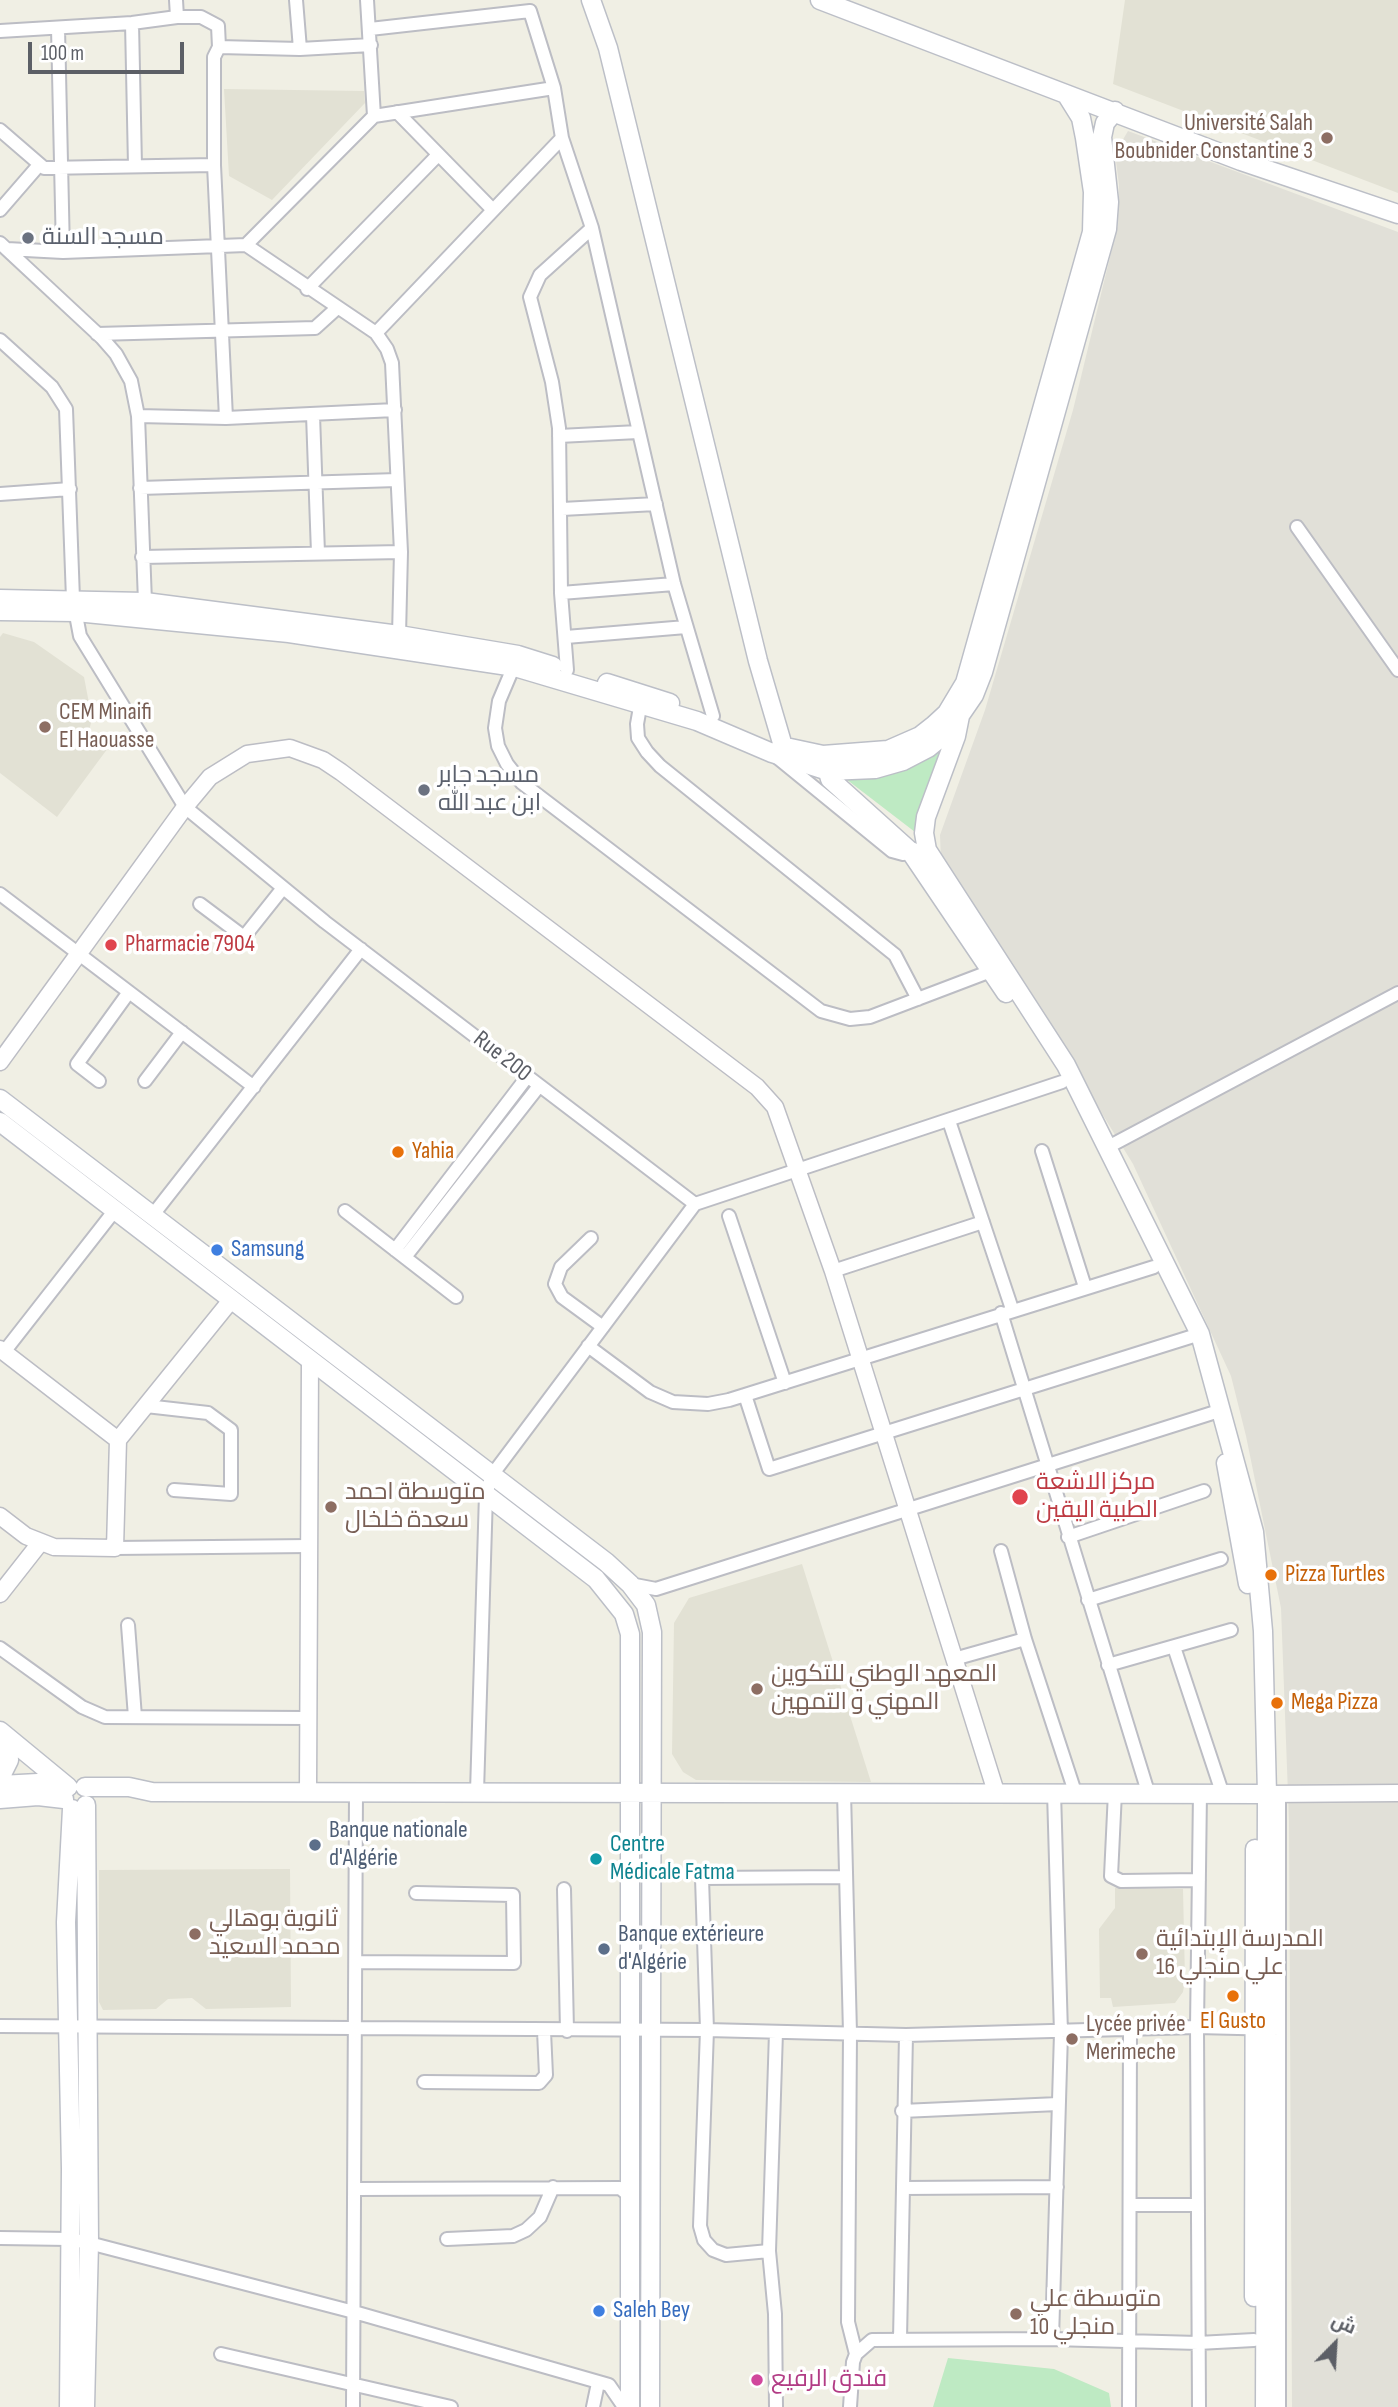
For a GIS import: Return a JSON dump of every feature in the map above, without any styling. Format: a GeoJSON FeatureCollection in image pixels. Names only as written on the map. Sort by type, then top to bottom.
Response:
{"type":"FeatureCollection","features":[{"type":"Feature","properties":{"kind":"main road"},"geometry":{"type":"LineString","coordinates":[[591,0],[623,106],[781,753]]}},
{"type":"Feature","properties":{"kind":"main road"},"geometry":{"type":"LineString","coordinates":[[820,0],[1241,161],[1398,214]]}},
{"type":"Feature","properties":{"kind":"main road"},"geometry":{"type":"LineString","coordinates":[[826,763],[905,744],[934,725],[952,705],[965,683],[1092,232],[1093,192],[1084,138],[1080,118],[1066,94]]}},
{"type":"Feature","properties":{"kind":"main road"},"geometry":{"type":"LineString","coordinates":[[0,611],[145,602],[399,635],[567,670],[781,753],[826,763],[875,769],[903,761],[940,740],[974,695],[983,672],[1107,229],[1109,202],[1102,137],[1105,122],[1115,111]]}},
{"type":"Feature","properties":{"kind":"main road"},"geometry":{"type":"LineString","coordinates":[[0,599],[74,605],[517,661],[641,700],[713,716],[781,753]]}},
{"type":"Feature","properties":{"kind":"main road"},"geometry":{"type":"LineString","coordinates":[[960,716],[956,736],[918,846],[991,971],[1062,1082],[1154,1267],[1195,1335]]}},
{"type":"Feature","properties":{"kind":"main road"},"geometry":{"type":"LineString","coordinates":[[826,763],[830,779],[918,846],[934,864],[1066,1065],[1108,1147],[1195,1335],[1254,1532],[1263,1631],[1267,1794],[1265,2407]]}},
{"type":"Feature","properties":{"kind":"main road"},"geometry":{"type":"LineString","coordinates":[[0,1100],[492,1475],[630,1584],[646,1605],[652,1632],[650,2031],[654,2404]]}},
{"type":"Feature","properties":{"kind":"main road"},"geometry":{"type":"LineString","coordinates":[[0,1122],[596,1579],[624,1614],[630,1634],[631,2030],[627,2187],[631,2365],[629,2407]]}},
{"type":"Feature","properties":{"kind":"main road"},"geometry":{"type":"LineString","coordinates":[[0,1778],[9,1760],[3,1734]]}},
{"type":"Feature","properties":{"kind":"main road"},"geometry":{"type":"LineString","coordinates":[[3,1734],[76,1797],[87,2026],[89,2243],[85,2407]]}},
{"type":"Feature","properties":{"kind":"main road"},"geometry":{"type":"LineString","coordinates":[[0,1785],[38,1783],[76,1797]]}},
{"type":"Feature","properties":{"kind":"main road"},"geometry":{"type":"LineString","coordinates":[[0,1799],[76,1797],[129,1787],[152,1792],[1267,1794]]}},
{"type":"Feature","properties":{"kind":"main road"},"geometry":{"type":"LineString","coordinates":[[69,2407],[71,2169],[66,2026],[66,1922],[76,1797]]}},
{"type":"Feature","properties":{"kind":"main road"},"geometry":{"type":"LineString","coordinates":[[1255,2407],[1254,2340],[1267,2029]]}},
{"type":"Feature","properties":{"kind":"street"},"geometry":{"type":"LineString","coordinates":[[176,0],[177,17]]}},
{"type":"Feature","properties":{"kind":"street"},"geometry":{"type":"LineString","coordinates":[[296,0],[300,49]]}},
{"type":"Feature","properties":{"kind":"street"},"geometry":{"type":"LineString","coordinates":[[367,0],[374,116]]}},
{"type":"Feature","properties":{"kind":"street"},"geometry":{"type":"LineString","coordinates":[[370,30],[528,6],[554,88],[562,138],[592,228],[674,584],[713,716]]}},
{"type":"Feature","properties":{"kind":"street"},"geometry":{"type":"LineString","coordinates":[[0,31],[58,29],[177,17],[201,17],[218,26],[219,47],[214,57],[214,165],[224,328],[226,418]]}},
{"type":"Feature","properties":{"kind":"street"},"geometry":{"type":"LineString","coordinates":[[132,23],[135,166]]}},
{"type":"Feature","properties":{"kind":"street"},"geometry":{"type":"LineString","coordinates":[[58,29],[63,252]]}},
{"type":"Feature","properties":{"kind":"street"},"geometry":{"type":"LineString","coordinates":[[219,47],[300,49],[371,45]]}},
{"type":"Feature","properties":{"kind":"street"},"geometry":{"type":"LineString","coordinates":[[246,245],[374,116],[554,88]]}},
{"type":"Feature","properties":{"kind":"street"},"geometry":{"type":"LineString","coordinates":[[397,112],[493,210]]}},
{"type":"Feature","properties":{"kind":"street"},"geometry":{"type":"LineString","coordinates":[[0,130],[39,165],[214,165]]}},
{"type":"Feature","properties":{"kind":"street"},"geometry":{"type":"LineString","coordinates":[[376,333],[562,138]]}},
{"type":"Feature","properties":{"kind":"street"},"geometry":{"type":"LineString","coordinates":[[307,289],[438,156]]}},
{"type":"Feature","properties":{"kind":"street"},"geometry":{"type":"LineString","coordinates":[[0,210],[39,165]]}},
{"type":"Feature","properties":{"kind":"street"},"geometry":{"type":"LineString","coordinates":[[567,670],[561,593],[559,436],[552,382],[530,297],[540,275],[592,228]]}},
{"type":"Feature","properties":{"kind":"street"},"geometry":{"type":"LineString","coordinates":[[4,246],[63,252],[246,245],[336,309],[376,333],[387,349],[392,363],[401,552],[399,635]]}},
{"type":"Feature","properties":{"kind":"street"},"geometry":{"type":"LineString","coordinates":[[4,246],[97,334],[125,367],[138,416],[145,602]]}},
{"type":"Feature","properties":{"kind":"street"},"geometry":{"type":"LineString","coordinates":[[97,334],[224,328],[315,328],[336,309]]}},
{"type":"Feature","properties":{"kind":"street","name":"Rue 200"},"geometry":{"type":"LineString","coordinates":[[0,340],[60,397],[68,426],[74,605],[80,636],[184,807],[361,949],[695,1203]]}},
{"type":"Feature","properties":{"kind":"street"},"geometry":{"type":"LineString","coordinates":[[138,416],[226,418],[395,410]]}},
{"type":"Feature","properties":{"kind":"street"},"geometry":{"type":"LineString","coordinates":[[313,415],[318,553]]}},
{"type":"Feature","properties":{"kind":"street"},"geometry":{"type":"LineString","coordinates":[[559,436],[638,432]]}},
{"type":"Feature","properties":{"kind":"street"},"geometry":{"type":"LineString","coordinates":[[140,488],[397,480]]}},
{"type":"Feature","properties":{"kind":"street"},"geometry":{"type":"LineString","coordinates":[[0,494],[70,489]]}},
{"type":"Feature","properties":{"kind":"street"},"geometry":{"type":"LineString","coordinates":[[562,509],[656,504]]}},
{"type":"Feature","properties":{"kind":"street"},"geometry":{"type":"LineString","coordinates":[[1297,527],[1398,670]]}},
{"type":"Feature","properties":{"kind":"street"},"geometry":{"type":"LineString","coordinates":[[142,557],[401,552]]}},
{"type":"Feature","properties":{"kind":"street"},"geometry":{"type":"LineString","coordinates":[[561,593],[674,584]]}},
{"type":"Feature","properties":{"kind":"street"},"geometry":{"type":"LineString","coordinates":[[566,637],[686,627]]}},
{"type":"Feature","properties":{"kind":"street"},"geometry":{"type":"LineString","coordinates":[[517,661],[499,701],[495,728],[507,764],[522,783],[821,1012],[849,1019],[870,1017],[991,971]]}},
{"type":"Feature","properties":{"kind":"street"},"geometry":{"type":"LineString","coordinates":[[641,700],[638,738],[660,766],[888,949],[902,963],[918,999]]}},
{"type":"Feature","properties":{"kind":"street"},"geometry":{"type":"LineString","coordinates":[[0,1062],[184,807],[210,777],[247,754],[290,748],[323,760],[757,1087],[782,1120],[833,1271],[996,1792]]}},
{"type":"Feature","properties":{"kind":"street"},"geometry":{"type":"LineString","coordinates":[[781,753],[892,851],[899,854],[918,846]]}},
{"type":"Feature","properties":{"kind":"street"},"geometry":{"type":"LineString","coordinates":[[200,904],[244,937],[283,888]]}},
{"type":"Feature","properties":{"kind":"street"},"geometry":{"type":"LineString","coordinates":[[0,894],[254,1087]]}},
{"type":"Feature","properties":{"kind":"street"},"geometry":{"type":"LineString","coordinates":[[152,1216],[361,949]]}},
{"type":"Feature","properties":{"kind":"street"},"geometry":{"type":"LineString","coordinates":[[99,1081],[77,1064],[129,992]]}},
{"type":"Feature","properties":{"kind":"street"},"geometry":{"type":"LineString","coordinates":[[1108,1147],[1398,993]]}},
{"type":"Feature","properties":{"kind":"street"},"geometry":{"type":"LineString","coordinates":[[145,1082],[182,1032]]}},
{"type":"Feature","properties":{"kind":"street"},"geometry":{"type":"LineString","coordinates":[[400,1254],[527,1077]]}},
{"type":"Feature","properties":{"kind":"street"},"geometry":{"type":"LineString","coordinates":[[477,1792],[486,1494],[492,1475],[695,1203],[799,1171],[1062,1082]]}},
{"type":"Feature","properties":{"kind":"street"},"geometry":{"type":"LineString","coordinates":[[400,1254],[539,1086]]}},
{"type":"Feature","properties":{"kind":"street"},"geometry":{"type":"LineString","coordinates":[[949,1121],[983,1222],[1007,1311],[1024,1390],[1046,1466],[1148,1792]]}},
{"type":"Feature","properties":{"kind":"street"},"geometry":{"type":"LineString","coordinates":[[1042,1151],[1085,1287]]}},
{"type":"Feature","properties":{"kind":"street"},"geometry":{"type":"LineString","coordinates":[[115,1210],[2,1350],[118,1440]]}},
{"type":"Feature","properties":{"kind":"street"},"geometry":{"type":"LineString","coordinates":[[345,1211],[456,1297]]}},
{"type":"Feature","properties":{"kind":"street"},"geometry":{"type":"LineString","coordinates":[[729,1216],[785,1383]]}},
{"type":"Feature","properties":{"kind":"street"},"geometry":{"type":"LineString","coordinates":[[833,1271],[983,1222]]}},
{"type":"Feature","properties":{"kind":"street"},"geometry":{"type":"LineString","coordinates":[[591,1238],[561,1267],[555,1284],[562,1297],[603,1327]]}},
{"type":"Feature","properties":{"kind":"street"},"geometry":{"type":"LineString","coordinates":[[588,1346],[632,1380],[673,1402],[708,1404],[785,1383],[1007,1311],[1154,1267]]}},
{"type":"Feature","properties":{"kind":"street"},"geometry":{"type":"LineString","coordinates":[[115,1548],[118,1440],[232,1299]]}},
{"type":"Feature","properties":{"kind":"street"},"geometry":{"type":"LineString","coordinates":[[745,1395],[769,1469],[1195,1335]]}},
{"type":"Feature","properties":{"kind":"street"},"geometry":{"type":"LineString","coordinates":[[308,1791],[310,1359]]}},
{"type":"Feature","properties":{"kind":"street"},"geometry":{"type":"LineString","coordinates":[[146,1406],[208,1413],[231,1430],[231,1494],[174,1490]]}},
{"type":"Feature","properties":{"kind":"street"},"geometry":{"type":"LineString","coordinates":[[630,1584],[656,1589],[1217,1412]]}},
{"type":"Feature","properties":{"kind":"street"},"geometry":{"type":"LineString","coordinates":[[1068,1536],[1204,1491]]}},
{"type":"Feature","properties":{"kind":"street"},"geometry":{"type":"LineString","coordinates":[[0,1516],[40,1543],[54,1547],[309,1546]]}},
{"type":"Feature","properties":{"kind":"street"},"geometry":{"type":"LineString","coordinates":[[0,1594],[40,1543]]}},
{"type":"Feature","properties":{"kind":"street"},"geometry":{"type":"LineString","coordinates":[[1001,1551],[1075,1792]]}},
{"type":"Feature","properties":{"kind":"street"},"geometry":{"type":"LineString","coordinates":[[1088,1600],[1221,1559]]}},
{"type":"Feature","properties":{"kind":"street"},"geometry":{"type":"LineString","coordinates":[[648,1614],[656,1589]]}},
{"type":"Feature","properties":{"kind":"street"},"geometry":{"type":"LineString","coordinates":[[128,1625],[135,1717]]}},
{"type":"Feature","properties":{"kind":"street"},"geometry":{"type":"LineString","coordinates":[[1108,1665],[1231,1630]]}},
{"type":"Feature","properties":{"kind":"street"},"geometry":{"type":"LineString","coordinates":[[954,1659],[1026,1639]]}},
{"type":"Feature","properties":{"kind":"street"},"geometry":{"type":"LineString","coordinates":[[1174,1647],[1222,1793]]}},
{"type":"Feature","properties":{"kind":"street"},"geometry":{"type":"LineString","coordinates":[[0,1648],[94,1714],[104,1717],[307,1718]]}},
{"type":"Feature","properties":{"kind":"street"},"geometry":{"type":"LineString","coordinates":[[353,2407],[357,2028],[356,1791]]}},
{"type":"Feature","properties":{"kind":"street"},"geometry":{"type":"LineString","coordinates":[[845,1792],[850,2033],[848,2322],[856,2354],[850,2407]]}},
{"type":"Feature","properties":{"kind":"street"},"geometry":{"type":"LineString","coordinates":[[1052,2339],[1061,2033],[1054,1792]]}},
{"type":"Feature","properties":{"kind":"street"},"geometry":{"type":"LineString","coordinates":[[1115,1792],[1111,1877],[1121,1881],[1199,1880]]}},
{"type":"Feature","properties":{"kind":"street"},"geometry":{"type":"LineString","coordinates":[[1199,2407],[1197,2027],[1200,1792]]}},
{"type":"Feature","properties":{"kind":"street"},"geometry":{"type":"LineString","coordinates":[[1267,1794],[1398,1793]]}},
{"type":"Feature","properties":{"kind":"street"},"geometry":{"type":"LineString","coordinates":[[769,2251],[726,2255],[713,2250],[704,2240],[699,2226],[707,2030],[702,1878],[846,1877]]}},
{"type":"Feature","properties":{"kind":"street"},"geometry":{"type":"LineString","coordinates":[[564,1889],[567,2031]]}},
{"type":"Feature","properties":{"kind":"street"},"geometry":{"type":"LineString","coordinates":[[357,1962],[514,1963],[513,1895],[416,1893]]}},
{"type":"Feature","properties":{"kind":"street"},"geometry":{"type":"LineString","coordinates":[[0,2026],[707,2030],[906,2035],[1061,2033],[1197,2027],[1267,2029],[1279,2407]]}},
{"type":"Feature","properties":{"kind":"street"},"geometry":{"type":"LineString","coordinates":[[1129,2407],[1130,2029]]}},
{"type":"Feature","properties":{"kind":"street"},"geometry":{"type":"LineString","coordinates":[[425,2082],[539,2083],[546,2075],[544,2031]]}},
{"type":"Feature","properties":{"kind":"street"},"geometry":{"type":"LineString","coordinates":[[776,2032],[769,2251],[775,2315],[776,2407]]}},
{"type":"Feature","properties":{"kind":"street"},"geometry":{"type":"LineString","coordinates":[[900,2339],[902,2111],[906,2035]]}},
{"type":"Feature","properties":{"kind":"street"},"geometry":{"type":"LineString","coordinates":[[902,2111],[1058,2104]]}},
{"type":"Feature","properties":{"kind":"street"},"geometry":{"type":"LineString","coordinates":[[447,2239],[513,2236],[526,2230],[545,2210],[553,2187]]}},
{"type":"Feature","properties":{"kind":"street"},"geometry":{"type":"LineString","coordinates":[[356,2189],[627,2187]]}},
{"type":"Feature","properties":{"kind":"street"},"geometry":{"type":"LineString","coordinates":[[903,2188],[1057,2187]]}},
{"type":"Feature","properties":{"kind":"street"},"geometry":{"type":"LineString","coordinates":[[1130,2205],[1197,2205]]}},
{"type":"Feature","properties":{"kind":"street"},"geometry":{"type":"LineString","coordinates":[[0,2238],[69,2239],[89,2243],[354,2312],[604,2384],[624,2407]]}},
{"type":"Feature","properties":{"kind":"street"},"geometry":{"type":"LineString","coordinates":[[856,2354],[872,2340],[900,2339],[1198,2343],[1254,2340]]}},
{"type":"Feature","properties":{"kind":"street"},"geometry":{"type":"LineString","coordinates":[[221,2354],[451,2407]]}},
{"type":"Feature","properties":{"kind":"street"},"geometry":{"type":"LineString","coordinates":[[593,2407],[604,2384],[631,2365]]}},
{"type":"Feature","properties":{"kind":"shaded area","name":"Université Salah Boubnider Constantine 3"},"geometry":{"type":"Polygon","coordinates":[[[1125,0],[1398,0],[1398,193],[1113,84],[1125,0]]]}},
{"type":"Feature","properties":{"kind":"shaded area"},"geometry":{"type":"Polygon","coordinates":[[[224,89],[364,91],[365,103],[272,200],[229,176],[224,89]]]}},
{"type":"Feature","properties":{"kind":"shaded area"},"geometry":{"type":"Polygon","coordinates":[[[1128,131],[1398,232],[1398,2407],[1292,2407],[1289,1821],[1281,1608],[1231,1376],[1133,1164],[1034,1003],[941,862],[940,835],[985,710],[1073,410],[1118,224],[1119,185],[1115,153],[1128,131]]]}},
{"type":"Feature","properties":{"kind":"shaded area","name":"CEM Minaifi El Haouasse"},"geometry":{"type":"Polygon","coordinates":[[[3,633],[34,642],[84,677],[92,719],[88,735],[108,748],[57,817],[0,773],[0,637],[3,633]]]}},
{"type":"Feature","properties":{"kind":"shaded area","name":"المعهد الوطني للتكوين المهني و التمهين"},"geometry":{"type":"Polygon","coordinates":[[[802,1564],[871,1782],[696,1780],[683,1772],[672,1754],[674,1623],[689,1598],[802,1564]]]}},
{"type":"Feature","properties":{"kind":"shaded area","name":"ثانوية بوهالي محمد السعيد"},"geometry":{"type":"Polygon","coordinates":[[[290,1869],[291,2007],[206,2009],[192,1998],[168,1999],[156,2009],[103,2010],[99,2002],[99,1870],[290,1869]]]}},
{"type":"Feature","properties":{"kind":"shaded area","name":"المدرسة الإبتدائية علي منجلي 16"},"geometry":{"type":"Polygon","coordinates":[[[1115,1888],[1183,1889],[1185,1980],[1183,1992],[1175,2003],[1113,2007],[1111,1998],[1100,1998],[1099,1929],[1115,1908],[1115,1888]]]}},
{"type":"Feature","properties":{"kind":"green space"},"geometry":{"type":"Polygon","coordinates":[[[946,747],[915,832],[846,779],[874,779],[910,768],[946,747]]]}},
{"type":"Feature","properties":{"kind":"green space"},"geometry":{"type":"Polygon","coordinates":[[[948,2358],[1054,2369],[1109,2393],[1111,2407],[933,2407],[948,2358]]]}},
{"type":"Feature","properties":{"kind":"place","name":"Université Salah Boubnider Constantine 3"},"geometry":{"type":"Point","coordinates":[1327,138]}},
{"type":"Feature","properties":{"kind":"place","name":"مسجد السنة"},"geometry":{"type":"Point","coordinates":[28,238]}},
{"type":"Feature","properties":{"kind":"place","name":"CEM Minaifi El Haouasse"},"geometry":{"type":"Point","coordinates":[45,727]}},
{"type":"Feature","properties":{"kind":"place","name":"مسجد جابر ابن عبد الله"},"geometry":{"type":"Point","coordinates":[424,790]}},
{"type":"Feature","properties":{"kind":"place","name":"Pharmacie 7904"},"geometry":{"type":"Point","coordinates":[111,945]}},
{"type":"Feature","properties":{"kind":"place","name":"Yahia"},"geometry":{"type":"Point","coordinates":[398,1152]}},
{"type":"Feature","properties":{"kind":"place","name":"Samsung"},"geometry":{"type":"Point","coordinates":[217,1250]}},
{"type":"Feature","properties":{"kind":"place","name":"مركز الاشعة الطبية اليقين"},"geometry":{"type":"Point","coordinates":[1020,1497]}},
{"type":"Feature","properties":{"kind":"place","name":"متوسطة احمد سعدة خلخال"},"geometry":{"type":"Point","coordinates":[331,1507]}},
{"type":"Feature","properties":{"kind":"place","name":"Pizza Turtles"},"geometry":{"type":"Point","coordinates":[1271,1575]}},
{"type":"Feature","properties":{"kind":"place","name":"المعهد الوطني للتكوين المهني و التمهين"},"geometry":{"type":"Point","coordinates":[757,1689]}},
{"type":"Feature","properties":{"kind":"place","name":"Mega Pizza"},"geometry":{"type":"Point","coordinates":[1277,1703]}},
{"type":"Feature","properties":{"kind":"place","name":"Banque nationale d'Algérie"},"geometry":{"type":"Point","coordinates":[315,1845]}},
{"type":"Feature","properties":{"kind":"place","name":"Centre Médicale Fatma"},"geometry":{"type":"Point","coordinates":[596,1859]}},
{"type":"Feature","properties":{"kind":"place","name":"ثانوية بوهالي محمد السعيد"},"geometry":{"type":"Point","coordinates":[195,1934]}},
{"type":"Feature","properties":{"kind":"place","name":"Banque extérieure d'Algérie"},"geometry":{"type":"Point","coordinates":[604,1949]}},
{"type":"Feature","properties":{"kind":"place","name":"المدرسة الإبتدائية علي منجلي 16"},"geometry":{"type":"Point","coordinates":[1142,1954]}},
{"type":"Feature","properties":{"kind":"place","name":"El Gusto"},"geometry":{"type":"Point","coordinates":[1233,1996]}},
{"type":"Feature","properties":{"kind":"place","name":"Lycée privée Merimeche"},"geometry":{"type":"Point","coordinates":[1072,2039]}},
{"type":"Feature","properties":{"kind":"place","name":"Saleh Bey"},"geometry":{"type":"Point","coordinates":[599,2311]}},
{"type":"Feature","properties":{"kind":"place","name":"متوسطة علي منجلي 10"},"geometry":{"type":"Point","coordinates":[1016,2314]}},
{"type":"Feature","properties":{"kind":"place","name":"فندق الرفيع"},"geometry":{"type":"Point","coordinates":[757,2380]}}]}
